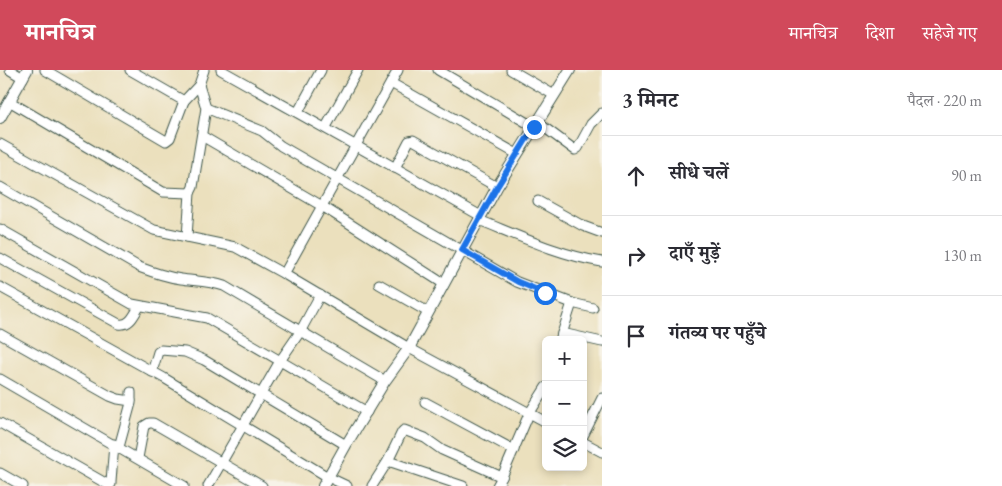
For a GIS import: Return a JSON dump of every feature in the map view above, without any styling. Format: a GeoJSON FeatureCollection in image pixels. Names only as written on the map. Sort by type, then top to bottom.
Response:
{"type":"FeatureCollection","features":[{"type":"Feature","properties":{"kind":"street"},"geometry":{"type":"LineString","coordinates":[[0,118],[25,74],[10,70]]}},
{"type":"Feature","properties":{"kind":"street"},"geometry":{"type":"LineString","coordinates":[[45,70],[166,141],[170,138],[184,101],[199,85],[204,70]]}},
{"type":"Feature","properties":{"kind":"street"},"geometry":{"type":"LineString","coordinates":[[130,70],[184,101]]}},
{"type":"Feature","properties":{"kind":"street"},"geometry":{"type":"LineString","coordinates":[[221,70],[298,112],[480,218],[549,249],[602,262]]}},
{"type":"Feature","properties":{"kind":"street"},"geometry":{"type":"LineString","coordinates":[[298,112],[321,70]]}},
{"type":"Feature","properties":{"kind":"street"},"geometry":{"type":"LineString","coordinates":[[326,128],[358,70]]}},
{"type":"Feature","properties":{"kind":"street"},"geometry":{"type":"LineString","coordinates":[[284,274],[398,70]]}},
{"type":"Feature","properties":{"kind":"street"},"geometry":{"type":"LineString","coordinates":[[438,70],[536,125],[575,150],[578,148],[591,124],[602,113]]}},
{"type":"Feature","properties":{"kind":"street"},"geometry":{"type":"LineString","coordinates":[[511,70],[554,95]]}},
{"type":"Feature","properties":{"kind":"street"},"geometry":{"type":"LineString","coordinates":[[326,481],[385,381],[409,348],[497,187],[570,70]]}},
{"type":"Feature","properties":{"kind":"street"},"geometry":{"type":"LineString","coordinates":[[391,83],[517,154]]}},
{"type":"Feature","properties":{"kind":"street"},"geometry":{"type":"LineString","coordinates":[[187,237],[190,193],[193,187],[206,108],[199,85]]}},
{"type":"Feature","properties":{"kind":"street"},"geometry":{"type":"LineString","coordinates":[[9,101],[163,192],[190,193]]}},
{"type":"Feature","properties":{"kind":"street"},"geometry":{"type":"LineString","coordinates":[[206,108],[262,131],[281,146],[518,282],[572,303],[593,308]]}},
{"type":"Feature","properties":{"kind":"street"},"geometry":{"type":"LineString","coordinates":[[202,136],[322,206],[444,284]]}},
{"type":"Feature","properties":{"kind":"street"},"geometry":{"type":"LineString","coordinates":[[395,168],[409,142],[413,140],[497,187]]}},
{"type":"Feature","properties":{"kind":"street"},"geometry":{"type":"LineString","coordinates":[[0,144],[154,230],[235,247],[409,348],[542,420]]}},
{"type":"Feature","properties":{"kind":"street"},"geometry":{"type":"LineString","coordinates":[[0,187],[139,267],[179,279],[215,283],[224,286],[385,381]]}},
{"type":"Feature","properties":{"kind":"street"},"geometry":{"type":"LineString","coordinates":[[538,201],[583,226],[602,232]]}},
{"type":"Feature","properties":{"kind":"street"},"geometry":{"type":"LineString","coordinates":[[0,229],[139,306],[207,318],[367,412]]}},
{"type":"Feature","properties":{"kind":"street"},"geometry":{"type":"LineString","coordinates":[[0,258],[119,324],[124,325],[128,323],[139,306]]}},
{"type":"Feature","properties":{"kind":"street"},"geometry":{"type":"LineString","coordinates":[[379,284],[428,312]]}},
{"type":"Feature","properties":{"kind":"street"},"geometry":{"type":"LineString","coordinates":[[0,287],[152,372],[243,426],[326,481],[347,486]]}},
{"type":"Feature","properties":{"kind":"street"},"geometry":{"type":"LineString","coordinates":[[208,486],[320,296]]}},
{"type":"Feature","properties":{"kind":"street"},"geometry":{"type":"LineString","coordinates":[[561,336],[572,303]]}},
{"type":"Feature","properties":{"kind":"street"},"geometry":{"type":"LineString","coordinates":[[0,334],[110,396],[131,396],[116,446],[112,482],[110,485],[0,423]]}},
{"type":"Feature","properties":{"kind":"street"},"geometry":{"type":"LineString","coordinates":[[587,340],[602,342]]}},
{"type":"Feature","properties":{"kind":"street"},"geometry":{"type":"LineString","coordinates":[[152,372],[158,352],[161,350],[185,352],[204,360],[346,445]]}},
{"type":"Feature","properties":{"kind":"street"},"geometry":{"type":"LineString","coordinates":[[0,379],[184,486]]}},
{"type":"Feature","properties":{"kind":"street"},"geometry":{"type":"LineString","coordinates":[[496,486],[502,477],[529,414],[542,393]]}},
{"type":"Feature","properties":{"kind":"street"},"geometry":{"type":"LineString","coordinates":[[587,428],[602,398]]}},
{"type":"Feature","properties":{"kind":"street"},"geometry":{"type":"LineString","coordinates":[[425,402],[514,450]]}},
{"type":"Feature","properties":{"kind":"street"},"geometry":{"type":"LineString","coordinates":[[138,458],[144,426],[153,423],[262,486]]}},
{"type":"Feature","properties":{"kind":"street"},"geometry":{"type":"LineString","coordinates":[[372,486],[388,461],[402,432],[406,430],[425,438],[442,450],[502,477]]}},
{"type":"Feature","properties":{"kind":"street"},"geometry":{"type":"LineString","coordinates":[[587,444],[602,452]]}},
{"type":"Feature","properties":{"kind":"street"},"geometry":{"type":"LineString","coordinates":[[388,461],[463,486]]}},
{"type":"Feature","properties":{"kind":"street"},"geometry":{"type":"LineString","coordinates":[[0,473],[21,486]]}},
{"type":"Feature","properties":{"kind":"route"},"geometry":{"type":"LineString","coordinates":[[534,127],[497,187],[462,250],[518,282],[545,293]]}}]}
